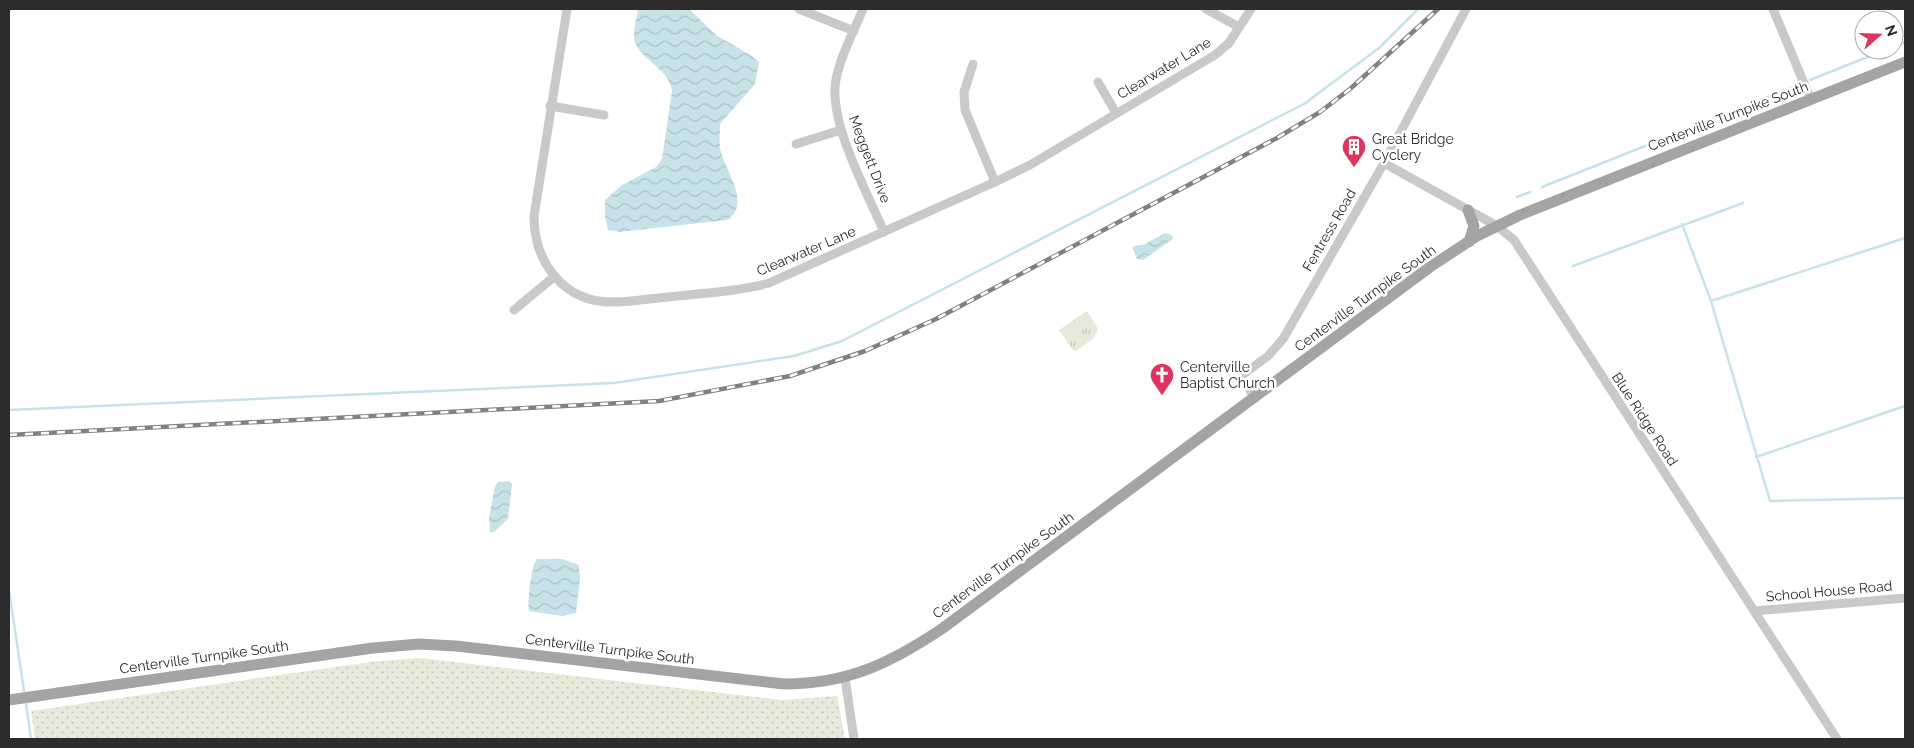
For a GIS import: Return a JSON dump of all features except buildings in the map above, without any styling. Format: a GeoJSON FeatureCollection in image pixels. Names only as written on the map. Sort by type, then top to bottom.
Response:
{"type":"FeatureCollection","features":[{"type":"Feature","properties":{"kind":"main road","name":"Centerville Turnpike South"},"geometry":{"type":"LineString","coordinates":[[9,700],[373,648],[419,644],[494,650],[755,682],[800,684],[845,678],[878,666],[929,637],[1256,398],[1430,267],[1469,242],[1497,226],[1554,200],[1905,62]]}},
{"type":"Feature","properties":{"kind":"main road"},"geometry":{"type":"LineString","coordinates":[[1468,210],[1474,226],[1469,242]]}},
{"type":"Feature","properties":{"kind":"street","name":"Clearwater Lane"},"geometry":{"type":"LineString","coordinates":[[567,9],[550,106],[534,216],[534,232],[544,262],[554,276],[579,295],[611,302],[736,290],[777,280],[995,182],[1030,165],[1215,56],[1228,43],[1251,9]]}},
{"type":"Feature","properties":{"kind":"street"},"geometry":{"type":"LineString","coordinates":[[799,9],[854,31]]}},
{"type":"Feature","properties":{"kind":"street","name":"Meggett Drive"},"geometry":{"type":"LineString","coordinates":[[863,9],[835,87],[841,130],[884,232]]}},
{"type":"Feature","properties":{"kind":"street"},"geometry":{"type":"LineString","coordinates":[[1206,9],[1239,27]]}},
{"type":"Feature","properties":{"kind":"street","name":"Fentress Road"},"geometry":{"type":"LineString","coordinates":[[1256,398],[1241,376],[1268,356],[1279,345],[1384,163],[1466,9]]}},
{"type":"Feature","properties":{"kind":"street"},"geometry":{"type":"LineString","coordinates":[[1773,9],[1811,100]]}},
{"type":"Feature","properties":{"kind":"street"},"geometry":{"type":"LineString","coordinates":[[973,64],[964,92],[965,110],[995,182]]}},
{"type":"Feature","properties":{"kind":"street"},"geometry":{"type":"LineString","coordinates":[[1098,82],[1116,113]]}},
{"type":"Feature","properties":{"kind":"street"},"geometry":{"type":"LineString","coordinates":[[550,106],[604,115]]}},
{"type":"Feature","properties":{"kind":"street"},"geometry":{"type":"LineString","coordinates":[[796,144],[841,130]]}},
{"type":"Feature","properties":{"kind":"street","name":"Blue Ridge Road"},"geometry":{"type":"LineString","coordinates":[[1384,163],[1497,226],[1514,240],[1696,524],[1837,739]]}},
{"type":"Feature","properties":{"kind":"street"},"geometry":{"type":"LineString","coordinates":[[514,310],[554,276]]}},
{"type":"Feature","properties":{"kind":"street","name":"School House Road"},"geometry":{"type":"LineString","coordinates":[[1754,611],[1905,598]]}},
{"type":"Feature","properties":{"kind":"street"},"geometry":{"type":"LineString","coordinates":[[845,678],[854,739]]}},
{"type":"Feature","properties":{"kind":"green space"},"geometry":{"type":"Polygon","coordinates":[[[1087,311],[1098,329],[1094,338],[1076,351],[1073,350],[1059,330],[1087,311]]]}},
{"type":"Feature","properties":{"kind":"green space"},"geometry":{"type":"Polygon","coordinates":[[[421,658],[781,700],[837,696],[845,739],[35,739],[31,711],[378,661],[421,658]]]}},
{"type":"Feature","properties":{"kind":"water"},"geometry":{"type":"Polygon","coordinates":[[[638,9],[689,9],[716,35],[759,62],[755,84],[720,124],[720,148],[737,196],[737,205],[734,213],[727,220],[620,232],[608,230],[605,217],[605,200],[622,185],[656,167],[662,159],[672,91],[665,75],[645,57],[636,44],[634,30],[638,9]]]}},
{"type":"Feature","properties":{"kind":"water"},"geometry":{"type":"Polygon","coordinates":[[[1165,233],[1172,235],[1173,239],[1143,260],[1137,259],[1132,247],[1145,244],[1165,233]]]}},
{"type":"Feature","properties":{"kind":"water"},"geometry":{"type":"Polygon","coordinates":[[[509,481],[512,484],[508,519],[494,532],[490,532],[489,518],[495,486],[499,482],[509,481]]]}},
{"type":"Feature","properties":{"kind":"water"},"geometry":{"type":"Polygon","coordinates":[[[537,559],[562,559],[579,565],[580,578],[576,613],[562,616],[529,611],[530,584],[537,559]]]}},
{"type":"Feature","properties":{"kind":"waterway"},"geometry":{"type":"LineString","coordinates":[[9,410],[614,383],[794,356],[842,341],[1304,104],[1379,48],[1418,9]]}},
{"type":"Feature","properties":{"kind":"waterway"},"geometry":{"type":"LineString","coordinates":[[1810,80],[1860,60]]}},
{"type":"Feature","properties":{"kind":"waterway"},"geometry":{"type":"LineString","coordinates":[[1704,122],[1798,85]]}},
{"type":"Feature","properties":{"kind":"waterway"},"geometry":{"type":"LineString","coordinates":[[1542,187],[1693,127]]}},
{"type":"Feature","properties":{"kind":"waterway"},"geometry":{"type":"LineString","coordinates":[[1517,197],[1530,192]]}},
{"type":"Feature","properties":{"kind":"waterway"},"geometry":{"type":"LineString","coordinates":[[1573,266],[1743,203]]}},
{"type":"Feature","properties":{"kind":"waterway"},"geometry":{"type":"LineString","coordinates":[[1682,224],[1711,301],[1770,501],[1905,498]]}},
{"type":"Feature","properties":{"kind":"waterway"},"geometry":{"type":"LineString","coordinates":[[1711,301],[1905,238]]}},
{"type":"Feature","properties":{"kind":"waterway"},"geometry":{"type":"LineString","coordinates":[[1756,457],[1905,406]]}},
{"type":"Feature","properties":{"kind":"waterway"},"geometry":{"type":"LineString","coordinates":[[9,590],[24,691]]}},
{"type":"Feature","properties":{"kind":"waterway"},"geometry":{"type":"LineString","coordinates":[[26,704],[31,739]]}},
{"type":"Feature","properties":{"kind":"railway"},"geometry":{"type":"LineString","coordinates":[[9,435],[659,401],[790,376],[865,351],[936,319],[1277,138],[1320,112],[1350,89],[1438,9]]}},
{"type":"Feature","properties":{"kind":"place","name":"Great Bridge Cyclery"},"geometry":{"type":"Point","coordinates":[1354,168]}},
{"type":"Feature","properties":{"kind":"place","name":"Centerville Baptist Church"},"geometry":{"type":"Point","coordinates":[1162,396]}}]}
